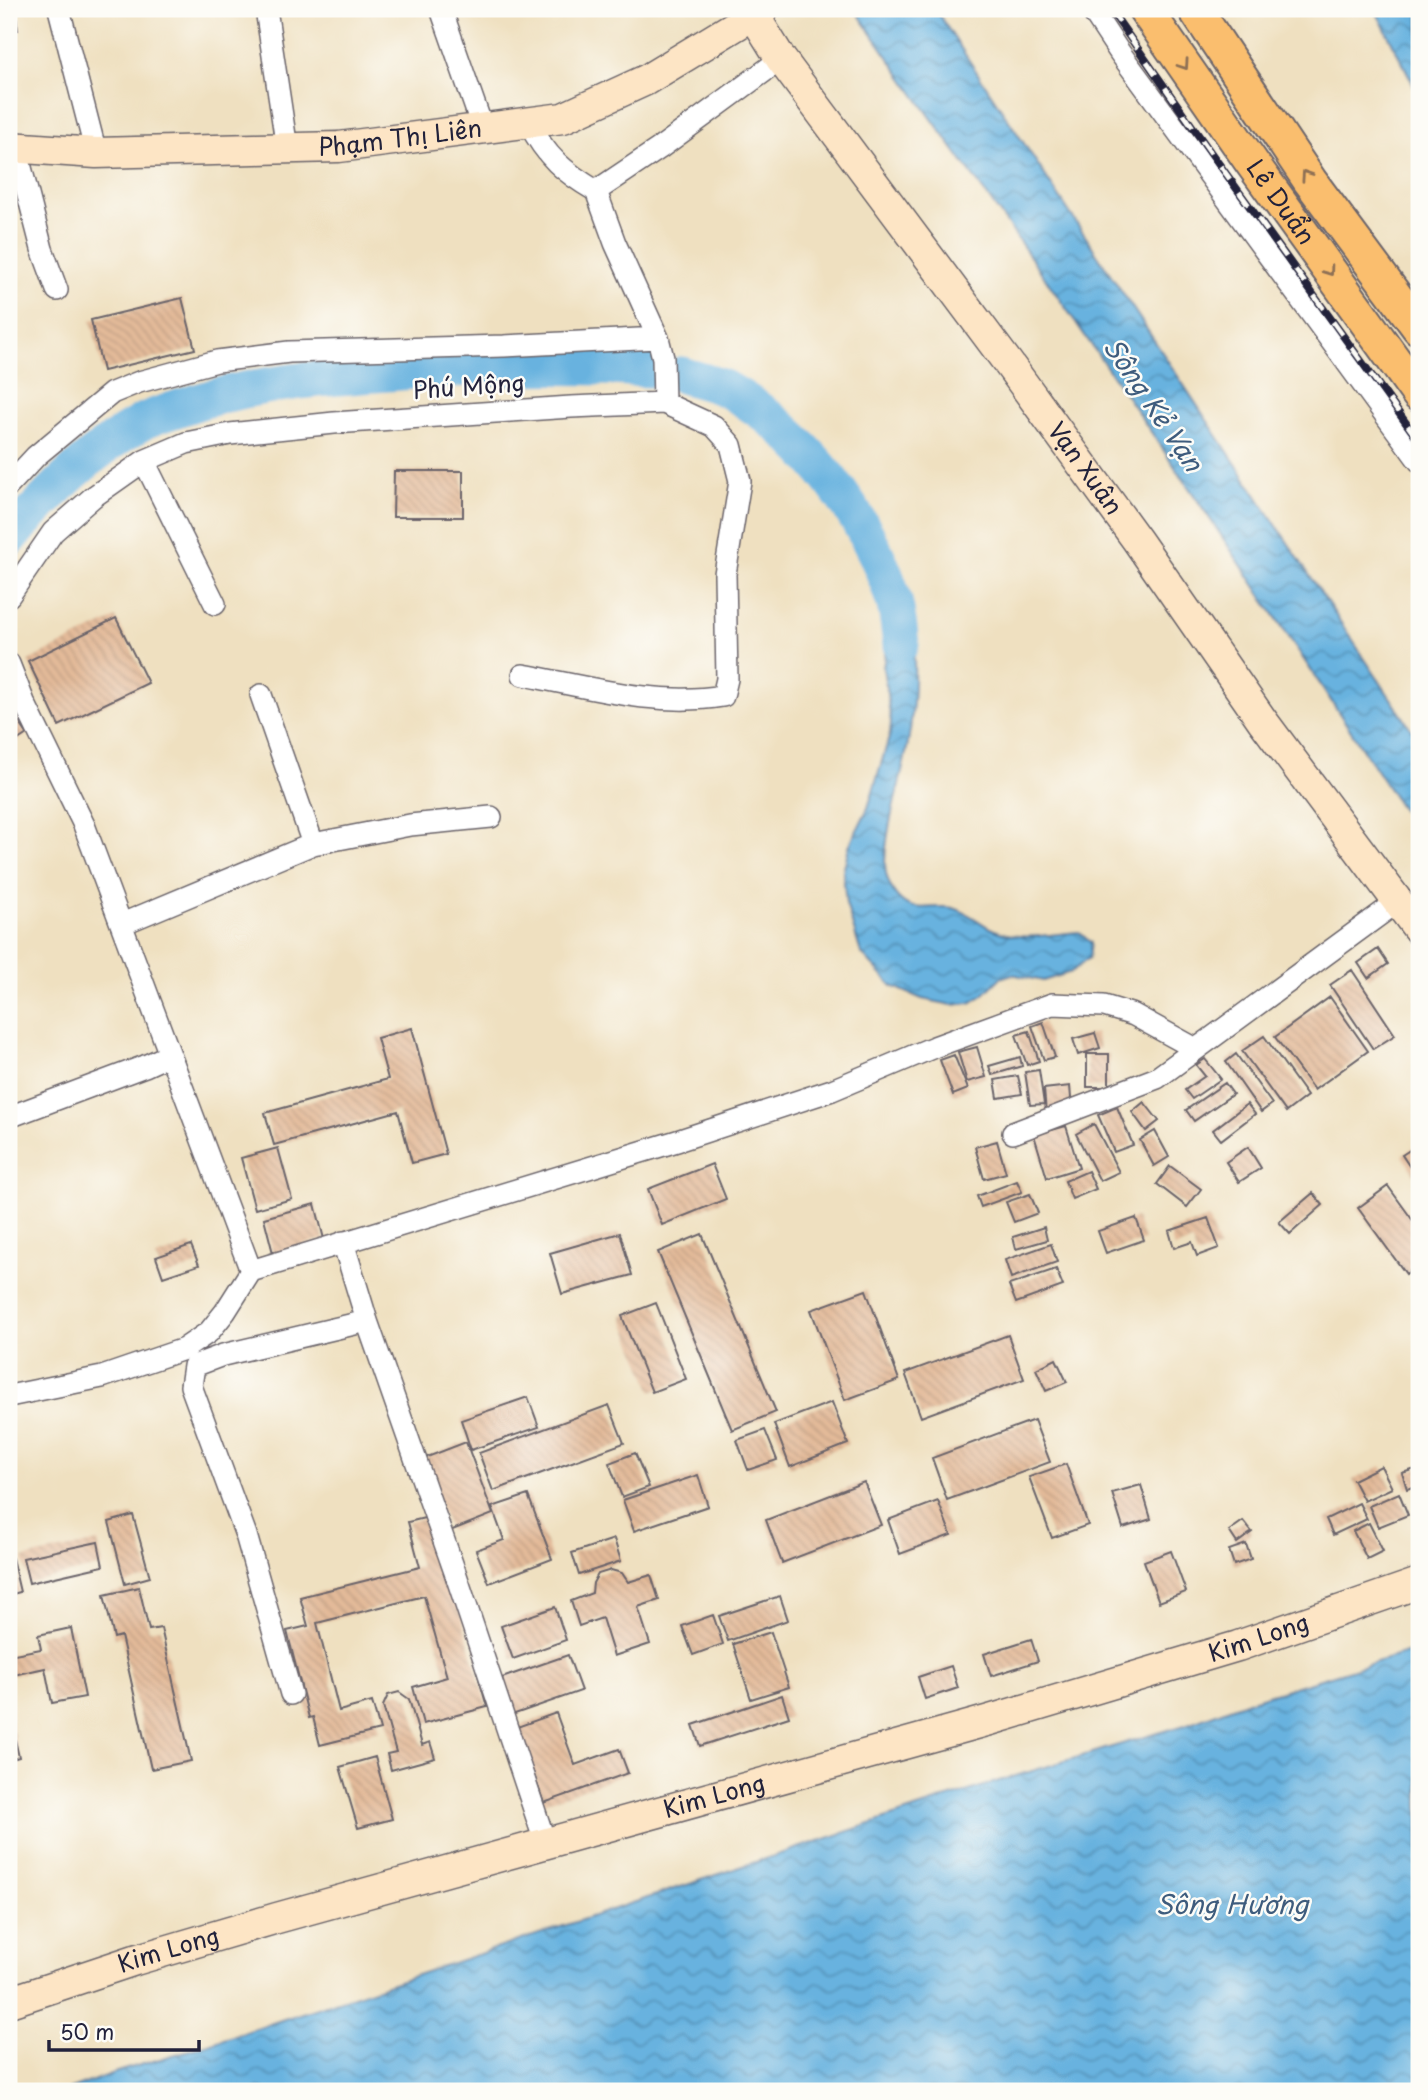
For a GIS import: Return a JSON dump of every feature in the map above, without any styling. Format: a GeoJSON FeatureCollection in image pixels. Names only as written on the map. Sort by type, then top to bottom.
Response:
{"type":"FeatureCollection","features":[{"type":"Feature","properties":{"kind":"main road","name":"Lê Duẩn"},"geometry":{"type":"LineString","coordinates":[[1145,9],[1419,395]]}},
{"type":"Feature","properties":{"kind":"main road","name":"Lê Duẩn"},"geometry":{"type":"LineString","coordinates":[[1195,9],[1310,181],[1419,328]]}},
{"type":"Feature","properties":{"kind":"street"},"geometry":{"type":"LineString","coordinates":[[59,9],[96,153]]}},
{"type":"Feature","properties":{"kind":"street"},"geometry":{"type":"LineString","coordinates":[[266,9],[287,149]]}},
{"type":"Feature","properties":{"kind":"street"},"geometry":{"type":"LineString","coordinates":[[441,9],[483,130]]}},
{"type":"Feature","properties":{"kind":"street"},"geometry":{"type":"LineString","coordinates":[[1091,9],[1120,53],[1419,461]]}},
{"type":"Feature","properties":{"kind":"street","name":"Phạm Thị Liên"},"geometry":{"type":"LineString","coordinates":[[12,148],[96,153],[339,148],[564,118],[656,74],[755,11]]}},
{"type":"Feature","properties":{"kind":"street","name":"Vạn Xuân"},"geometry":{"type":"LineString","coordinates":[[755,11],[781,59],[1008,363],[1137,540],[1262,720],[1419,930]]}},
{"type":"Feature","properties":{"kind":"street"},"geometry":{"type":"LineString","coordinates":[[596,191],[781,59]]}},
{"type":"Feature","properties":{"kind":"street"},"geometry":{"type":"LineString","coordinates":[[523,675],[634,696],[723,696],[727,678],[725,574],[740,481],[731,445],[714,426],[664,403],[663,358],[658,338],[615,243],[596,191],[554,162],[539,144],[529,123]]}},
{"type":"Feature","properties":{"kind":"street"},"geometry":{"type":"LineString","coordinates":[[12,148],[57,290]]}},
{"type":"Feature","properties":{"kind":"street"},"geometry":{"type":"LineString","coordinates":[[9,485],[36,456],[112,393],[139,382],[217,361],[289,352],[504,346],[658,338]]}},
{"type":"Feature","properties":{"kind":"street","name":"Phú Mộng"},"geometry":{"type":"LineString","coordinates":[[9,596],[53,532],[93,497],[144,461],[186,443],[263,430],[425,416],[664,403]]}},
{"type":"Feature","properties":{"kind":"street"},"geometry":{"type":"LineString","coordinates":[[144,461],[215,604]]}},
{"type":"Feature","properties":{"kind":"street"},"geometry":{"type":"LineString","coordinates":[[9,664],[24,702],[84,825],[251,1271]]}},
{"type":"Feature","properties":{"kind":"street"},"geometry":{"type":"LineString","coordinates":[[261,695],[313,845]]}},
{"type":"Feature","properties":{"kind":"street"},"geometry":{"type":"LineString","coordinates":[[122,924],[313,845],[410,825],[491,817]]}},
{"type":"Feature","properties":{"kind":"street"},"geometry":{"type":"LineString","coordinates":[[1013,1133],[1157,1078],[1397,902]]}},
{"type":"Feature","properties":{"kind":"street"},"geometry":{"type":"LineString","coordinates":[[9,1396],[102,1377],[184,1349],[214,1326],[251,1271],[677,1141],[832,1090],[959,1037],[1052,1004],[1104,1006],[1134,1015],[1196,1049]]}},
{"type":"Feature","properties":{"kind":"street"},"geometry":{"type":"LineString","coordinates":[[9,1118],[169,1055]]}},
{"type":"Feature","properties":{"kind":"street"},"geometry":{"type":"LineString","coordinates":[[343,1242],[367,1321],[456,1575],[545,1842]]}},
{"type":"Feature","properties":{"kind":"street"},"geometry":{"type":"LineString","coordinates":[[292,1694],[246,1535],[191,1386],[194,1366],[223,1355],[367,1321]]}},
{"type":"Feature","properties":{"kind":"street","name":"Kim Long"},"geometry":{"type":"LineString","coordinates":[[9,2002],[135,1960],[545,1842],[990,1720],[1238,1646],[1419,1583]]}},
{"type":"Feature","properties":{"kind":"water","name":"Sông Kẻ Vạn"},"geometry":{"type":"Polygon","coordinates":[[[855,9],[935,9],[1419,741],[1419,836],[1129,399],[855,9]]]}},
{"type":"Feature","properties":{"kind":"water"},"geometry":{"type":"Polygon","coordinates":[[[1375,9],[1419,9],[1419,95],[1375,9]]]}},
{"type":"Feature","properties":{"kind":"water"},"geometry":{"type":"Polygon","coordinates":[[[891,594],[911,631],[914,666],[910,729],[886,850],[885,868],[890,886],[906,904],[923,908],[953,908],[1001,933],[1034,936],[1079,932],[1091,943],[1089,958],[1071,972],[1043,981],[1012,974],[1000,978],[983,995],[970,1003],[952,1005],[922,999],[892,986],[861,953],[846,904],[843,872],[849,846],[868,808],[890,734],[891,722],[883,667],[891,621],[891,594]]]}},
{"type":"Feature","properties":{"kind":"water","name":"Sông Hương"},"geometry":{"type":"Polygon","coordinates":[[[1419,1649],[1419,2091],[66,2091],[999,1781],[1185,1725],[1248,1701],[1419,1649]]]}},
{"type":"Feature","properties":{"kind":"building"},"geometry":{"type":"Polygon","coordinates":[[[9,9],[15,9],[18,30],[9,31],[9,9]]]}},
{"type":"Feature","properties":{"kind":"building"},"geometry":{"type":"Polygon","coordinates":[[[182,298],[195,349],[103,371],[91,320],[182,298]]]}},
{"type":"Feature","properties":{"kind":"building"},"geometry":{"type":"Polygon","coordinates":[[[394,471],[463,471],[463,517],[393,517],[394,471]]]}},
{"type":"Feature","properties":{"kind":"building"},"geometry":{"type":"Polygon","coordinates":[[[116,618],[148,683],[59,726],[28,661],[116,618]]]}},
{"type":"Feature","properties":{"kind":"building"},"geometry":{"type":"Polygon","coordinates":[[[15,716],[27,734],[9,746],[9,720],[15,716]]]}},
{"type":"Feature","properties":{"kind":"building"},"geometry":{"type":"Polygon","coordinates":[[[1378,949],[1388,964],[1368,978],[1358,963],[1378,949]]]}},
{"type":"Feature","properties":{"kind":"building"},"geometry":{"type":"Polygon","coordinates":[[[1352,970],[1395,1035],[1373,1049],[1330,985],[1352,970]]]}},
{"type":"Feature","properties":{"kind":"building"},"geometry":{"type":"Polygon","coordinates":[[[1330,997],[1368,1051],[1314,1090],[1275,1037],[1330,997]]]}},
{"type":"Feature","properties":{"kind":"building"},"geometry":{"type":"Polygon","coordinates":[[[1043,1022],[1055,1057],[1044,1060],[1032,1026],[1043,1022]]]}},
{"type":"Feature","properties":{"kind":"building"},"geometry":{"type":"Polygon","coordinates":[[[412,1028],[446,1154],[412,1163],[398,1111],[274,1145],[265,1113],[388,1079],[377,1038],[412,1028]]]}},
{"type":"Feature","properties":{"kind":"building"},"geometry":{"type":"Polygon","coordinates":[[[1029,1031],[1039,1061],[1027,1065],[1016,1035],[1029,1031]]]}},
{"type":"Feature","properties":{"kind":"building"},"geometry":{"type":"Polygon","coordinates":[[[1095,1033],[1100,1048],[1078,1055],[1073,1039],[1095,1033]]]}},
{"type":"Feature","properties":{"kind":"building"},"geometry":{"type":"Polygon","coordinates":[[[1264,1036],[1307,1096],[1286,1112],[1242,1051],[1264,1036]]]}},
{"type":"Feature","properties":{"kind":"building"},"geometry":{"type":"Polygon","coordinates":[[[977,1047],[986,1077],[967,1082],[958,1052],[977,1047]]]}},
{"type":"Feature","properties":{"kind":"building"},"geometry":{"type":"Polygon","coordinates":[[[1087,1054],[1109,1054],[1109,1087],[1087,1087],[1087,1054]]]}},
{"type":"Feature","properties":{"kind":"building"},"geometry":{"type":"Polygon","coordinates":[[[1236,1054],[1272,1104],[1261,1112],[1226,1062],[1236,1054]]]}},
{"type":"Feature","properties":{"kind":"building"},"geometry":{"type":"Polygon","coordinates":[[[954,1055],[968,1089],[953,1095],[940,1060],[954,1055]]]}},
{"type":"Feature","properties":{"kind":"building"},"geometry":{"type":"Polygon","coordinates":[[[1020,1057],[1022,1066],[992,1075],[989,1066],[1020,1057]]]}},
{"type":"Feature","properties":{"kind":"building"},"geometry":{"type":"Polygon","coordinates":[[[1205,1059],[1221,1079],[1192,1099],[1185,1090],[1205,1076],[1196,1065],[1205,1059]]]}},
{"type":"Feature","properties":{"kind":"building"},"geometry":{"type":"Polygon","coordinates":[[[1039,1070],[1044,1104],[1030,1105],[1025,1072],[1039,1070]]]}},
{"type":"Feature","properties":{"kind":"building"},"geometry":{"type":"Polygon","coordinates":[[[1018,1076],[1022,1094],[998,1098],[995,1080],[1018,1076]]]}},
{"type":"Feature","properties":{"kind":"building"},"geometry":{"type":"Polygon","coordinates":[[[1225,1083],[1233,1094],[1194,1121],[1186,1110],[1225,1083]]]}},
{"type":"Feature","properties":{"kind":"building"},"geometry":{"type":"Polygon","coordinates":[[[1070,1086],[1072,1111],[1046,1113],[1044,1089],[1070,1086]]]}},
{"type":"Feature","properties":{"kind":"building"},"geometry":{"type":"Polygon","coordinates":[[[1144,1102],[1159,1121],[1146,1131],[1132,1112],[1144,1102]]]}},
{"type":"Feature","properties":{"kind":"building"},"geometry":{"type":"Polygon","coordinates":[[[1247,1104],[1255,1114],[1221,1140],[1213,1130],[1247,1104]]]}},
{"type":"Feature","properties":{"kind":"building"},"geometry":{"type":"Polygon","coordinates":[[[1117,1107],[1133,1145],[1114,1152],[1098,1115],[1117,1107]]]}},
{"type":"Feature","properties":{"kind":"building"},"geometry":{"type":"Polygon","coordinates":[[[1094,1124],[1119,1172],[1100,1181],[1076,1134],[1094,1124]]]}},
{"type":"Feature","properties":{"kind":"building"},"geometry":{"type":"Polygon","coordinates":[[[1066,1126],[1079,1168],[1047,1178],[1034,1135],[1066,1126]]]}},
{"type":"Feature","properties":{"kind":"building"},"geometry":{"type":"Polygon","coordinates":[[[1155,1131],[1169,1157],[1154,1166],[1140,1140],[1155,1131]]]}},
{"type":"Feature","properties":{"kind":"building"},"geometry":{"type":"Polygon","coordinates":[[[997,1141],[1006,1173],[984,1179],[975,1147],[997,1141]]]}},
{"type":"Feature","properties":{"kind":"building"},"geometry":{"type":"Polygon","coordinates":[[[1419,1144],[1419,1181],[1402,1155],[1419,1144]]]}},
{"type":"Feature","properties":{"kind":"building"},"geometry":{"type":"Polygon","coordinates":[[[1248,1147],[1261,1168],[1239,1182],[1226,1162],[1248,1147]]]}},
{"type":"Feature","properties":{"kind":"building"},"geometry":{"type":"Polygon","coordinates":[[[278,1148],[292,1199],[255,1209],[241,1158],[278,1148]]]}},
{"type":"Feature","properties":{"kind":"building"},"geometry":{"type":"Polygon","coordinates":[[[712,1164],[726,1199],[662,1225],[648,1189],[712,1164]]]}},
{"type":"Feature","properties":{"kind":"building"},"geometry":{"type":"Polygon","coordinates":[[[1170,1166],[1201,1189],[1187,1207],[1157,1184],[1170,1166]]]}},
{"type":"Feature","properties":{"kind":"building"},"geometry":{"type":"Polygon","coordinates":[[[1088,1171],[1096,1189],[1072,1199],[1065,1181],[1088,1171]]]}},
{"type":"Feature","properties":{"kind":"building"},"geometry":{"type":"Polygon","coordinates":[[[1017,1181],[1022,1192],[981,1207],[977,1196],[1017,1181]]]}},
{"type":"Feature","properties":{"kind":"building"},"geometry":{"type":"Polygon","coordinates":[[[1388,1186],[1419,1229],[1419,1264],[1406,1274],[1358,1208],[1388,1186]]]}},
{"type":"Feature","properties":{"kind":"building"},"geometry":{"type":"Polygon","coordinates":[[[1313,1193],[1323,1205],[1290,1234],[1279,1222],[1313,1193]]]}},
{"type":"Feature","properties":{"kind":"building"},"geometry":{"type":"Polygon","coordinates":[[[1030,1194],[1038,1213],[1014,1222],[1006,1202],[1030,1194]]]}},
{"type":"Feature","properties":{"kind":"building"},"geometry":{"type":"Polygon","coordinates":[[[315,1204],[324,1239],[273,1253],[264,1218],[315,1204]]]}},
{"type":"Feature","properties":{"kind":"building"},"geometry":{"type":"Polygon","coordinates":[[[1136,1218],[1144,1240],[1106,1253],[1098,1231],[1136,1218]]]}},
{"type":"Feature","properties":{"kind":"building"},"geometry":{"type":"Polygon","coordinates":[[[1208,1218],[1219,1248],[1197,1256],[1192,1242],[1174,1248],[1169,1231],[1208,1218]]]}},
{"type":"Feature","properties":{"kind":"building"},"geometry":{"type":"Polygon","coordinates":[[[1044,1227],[1047,1240],[1016,1249],[1013,1237],[1044,1227]]]}},
{"type":"Feature","properties":{"kind":"building"},"geometry":{"type":"Polygon","coordinates":[[[620,1233],[632,1275],[562,1294],[550,1253],[620,1233]]]}},
{"type":"Feature","properties":{"kind":"building"},"geometry":{"type":"Polygon","coordinates":[[[702,1234],[776,1412],[732,1430],[658,1252],[702,1234]]]}},
{"type":"Feature","properties":{"kind":"building"},"geometry":{"type":"Polygon","coordinates":[[[1051,1244],[1057,1262],[1011,1278],[1005,1260],[1051,1244]]]}},
{"type":"Feature","properties":{"kind":"building"},"geometry":{"type":"Polygon","coordinates":[[[191,1245],[199,1265],[163,1277],[156,1257],[191,1245]]]}},
{"type":"Feature","properties":{"kind":"building"},"geometry":{"type":"Polygon","coordinates":[[[1056,1269],[1063,1286],[1016,1303],[1009,1285],[1056,1269]]]}},
{"type":"Feature","properties":{"kind":"building"},"geometry":{"type":"Polygon","coordinates":[[[866,1290],[899,1380],[845,1400],[811,1310],[866,1290]]]}},
{"type":"Feature","properties":{"kind":"building"},"geometry":{"type":"Polygon","coordinates":[[[656,1303],[686,1379],[652,1392],[622,1316],[656,1303]]]}},
{"type":"Feature","properties":{"kind":"building"},"geometry":{"type":"Polygon","coordinates":[[[1008,1335],[1024,1379],[921,1417],[905,1373],[1008,1335]]]}},
{"type":"Feature","properties":{"kind":"building"},"geometry":{"type":"Polygon","coordinates":[[[1056,1359],[1067,1382],[1046,1391],[1036,1369],[1056,1359]]]}},
{"type":"Feature","properties":{"kind":"building"},"geometry":{"type":"Polygon","coordinates":[[[528,1397],[539,1427],[471,1450],[461,1420],[528,1397]]]}},
{"type":"Feature","properties":{"kind":"building"},"geometry":{"type":"Polygon","coordinates":[[[832,1402],[848,1444],[790,1467],[774,1424],[832,1402]]]}},
{"type":"Feature","properties":{"kind":"building"},"geometry":{"type":"Polygon","coordinates":[[[609,1405],[624,1443],[493,1491],[479,1453],[609,1405]]]}},
{"type":"Feature","properties":{"kind":"building"},"geometry":{"type":"Polygon","coordinates":[[[1034,1420],[1050,1462],[947,1500],[932,1458],[1034,1420]]]}},
{"type":"Feature","properties":{"kind":"building"},"geometry":{"type":"Polygon","coordinates":[[[765,1430],[777,1460],[748,1470],[737,1440],[765,1430]]]}},
{"type":"Feature","properties":{"kind":"building"},"geometry":{"type":"Polygon","coordinates":[[[466,1442],[493,1514],[450,1531],[422,1459],[466,1442]]]}},
{"type":"Feature","properties":{"kind":"building"},"geometry":{"type":"Polygon","coordinates":[[[635,1453],[649,1487],[622,1497],[609,1463],[635,1453]]]}},
{"type":"Feature","properties":{"kind":"building"},"geometry":{"type":"Polygon","coordinates":[[[1066,1464],[1088,1525],[1052,1538],[1029,1477],[1066,1464]]]}},
{"type":"Feature","properties":{"kind":"building"},"geometry":{"type":"Polygon","coordinates":[[[1381,1466],[1392,1488],[1364,1501],[1353,1480],[1381,1466]]]}},
{"type":"Feature","properties":{"kind":"building"},"geometry":{"type":"Polygon","coordinates":[[[1419,1468],[1419,1485],[1407,1489],[1402,1473],[1419,1468]]]}},
{"type":"Feature","properties":{"kind":"building"},"geometry":{"type":"Polygon","coordinates":[[[698,1475],[708,1506],[634,1531],[623,1500],[698,1475]]]}},
{"type":"Feature","properties":{"kind":"building"},"geometry":{"type":"Polygon","coordinates":[[[864,1482],[881,1525],[782,1563],[766,1520],[864,1482]]]}},
{"type":"Feature","properties":{"kind":"building"},"geometry":{"type":"Polygon","coordinates":[[[1141,1485],[1151,1519],[1123,1528],[1112,1493],[1141,1485]]]}},
{"type":"Feature","properties":{"kind":"building"},"geometry":{"type":"Polygon","coordinates":[[[1399,1493],[1408,1515],[1378,1527],[1369,1506],[1399,1493]]]}},
{"type":"Feature","properties":{"kind":"building"},"geometry":{"type":"Polygon","coordinates":[[[528,1495],[552,1559],[489,1583],[476,1550],[504,1540],[492,1507],[528,1495]]]}},
{"type":"Feature","properties":{"kind":"building"},"geometry":{"type":"Polygon","coordinates":[[[938,1501],[951,1535],[900,1554],[888,1520],[938,1501]]]}},
{"type":"Feature","properties":{"kind":"building"},"geometry":{"type":"Polygon","coordinates":[[[1359,1503],[1367,1519],[1333,1535],[1326,1519],[1359,1503]]]}},
{"type":"Feature","properties":{"kind":"building"},"geometry":{"type":"Polygon","coordinates":[[[133,1515],[150,1577],[125,1584],[109,1522],[133,1515]]]}},
{"type":"Feature","properties":{"kind":"building"},"geometry":{"type":"Polygon","coordinates":[[[433,1516],[487,1707],[423,1724],[413,1687],[447,1677],[424,1596],[317,1623],[339,1711],[372,1702],[380,1730],[320,1745],[313,1717],[309,1718],[287,1631],[308,1626],[300,1597],[420,1567],[408,1522],[433,1516]]]}},
{"type":"Feature","properties":{"kind":"building"},"geometry":{"type":"Polygon","coordinates":[[[1243,1521],[1252,1532],[1237,1543],[1229,1531],[1243,1521]]]}},
{"type":"Feature","properties":{"kind":"building"},"geometry":{"type":"Polygon","coordinates":[[[1369,1523],[1383,1551],[1367,1559],[1353,1531],[1369,1523]]]}},
{"type":"Feature","properties":{"kind":"building"},"geometry":{"type":"Polygon","coordinates":[[[614,1539],[621,1561],[579,1575],[572,1553],[614,1539]]]}},
{"type":"Feature","properties":{"kind":"building"},"geometry":{"type":"Polygon","coordinates":[[[98,1542],[103,1566],[29,1583],[23,1558],[98,1542]]]}},
{"type":"Feature","properties":{"kind":"building"},"geometry":{"type":"Polygon","coordinates":[[[1246,1544],[1251,1559],[1234,1565],[1229,1550],[1246,1544]]]}},
{"type":"Feature","properties":{"kind":"building"},"geometry":{"type":"Polygon","coordinates":[[[1171,1551],[1186,1592],[1159,1602],[1144,1561],[1171,1551]]]}},
{"type":"Feature","properties":{"kind":"building"},"geometry":{"type":"Polygon","coordinates":[[[12,1558],[20,1592],[9,1595],[9,1559],[12,1558]]]}},
{"type":"Feature","properties":{"kind":"building"},"geometry":{"type":"Polygon","coordinates":[[[611,1570],[622,1573],[628,1582],[651,1575],[659,1600],[638,1607],[650,1644],[614,1656],[602,1618],[579,1626],[571,1601],[592,1593],[598,1574],[611,1570]]]}},
{"type":"Feature","properties":{"kind":"building"},"geometry":{"type":"Polygon","coordinates":[[[139,1587],[149,1630],[161,1628],[191,1761],[151,1769],[121,1636],[114,1638],[104,1595],[139,1587]]]}},
{"type":"Feature","properties":{"kind":"building"},"geometry":{"type":"Polygon","coordinates":[[[780,1596],[788,1620],[728,1641],[719,1616],[780,1596]]]}},
{"type":"Feature","properties":{"kind":"building"},"geometry":{"type":"Polygon","coordinates":[[[555,1607],[566,1640],[513,1659],[501,1626],[555,1607]]]}},
{"type":"Feature","properties":{"kind":"building"},"geometry":{"type":"Polygon","coordinates":[[[713,1615],[723,1644],[693,1655],[682,1626],[713,1615]]]}},
{"type":"Feature","properties":{"kind":"building"},"geometry":{"type":"Polygon","coordinates":[[[71,1628],[85,1697],[52,1703],[45,1668],[9,1676],[9,1655],[41,1649],[38,1635],[71,1628]]]}},
{"type":"Feature","properties":{"kind":"building"},"geometry":{"type":"Polygon","coordinates":[[[771,1632],[789,1687],[751,1699],[733,1644],[771,1632]]]}},
{"type":"Feature","properties":{"kind":"building"},"geometry":{"type":"Polygon","coordinates":[[[1031,1639],[1038,1661],[991,1676],[984,1654],[1031,1639]]]}},
{"type":"Feature","properties":{"kind":"building"},"geometry":{"type":"Polygon","coordinates":[[[568,1655],[581,1691],[512,1715],[499,1679],[568,1655]]]}},
{"type":"Feature","properties":{"kind":"building"},"geometry":{"type":"Polygon","coordinates":[[[951,1666],[958,1688],[925,1699],[918,1677],[951,1666]]]}},
{"type":"Feature","properties":{"kind":"building"},"geometry":{"type":"Polygon","coordinates":[[[399,1692],[409,1699],[422,1745],[430,1742],[435,1758],[391,1770],[387,1754],[396,1752],[383,1706],[388,1695],[399,1692]]]}},
{"type":"Feature","properties":{"kind":"building"},"geometry":{"type":"Polygon","coordinates":[[[782,1695],[789,1717],[700,1746],[693,1725],[782,1695]]]}},
{"type":"Feature","properties":{"kind":"building"},"geometry":{"type":"Polygon","coordinates":[[[556,1713],[575,1765],[619,1749],[628,1773],[544,1803],[517,1727],[556,1713]]]}},
{"type":"Feature","properties":{"kind":"building"},"geometry":{"type":"Polygon","coordinates":[[[9,1714],[19,1757],[9,1760],[9,1714]]]}},
{"type":"Feature","properties":{"kind":"building"},"geometry":{"type":"Polygon","coordinates":[[[375,1757],[392,1819],[358,1828],[340,1767],[375,1757]]]}},
{"type":"Feature","properties":{"kind":"waterway"},"geometry":{"type":"LineString","coordinates":[[9,539],[71,474],[124,433],[153,417],[201,401],[269,386],[361,375],[504,367],[648,369]]}},
{"type":"Feature","properties":{"kind":"waterway"},"geometry":{"type":"LineString","coordinates":[[682,375],[728,390],[756,408],[808,454],[830,480],[851,508],[883,569],[895,606],[901,644]]}},
{"type":"Feature","properties":{"kind":"railway"},"geometry":{"type":"LineString","coordinates":[[1110,9],[1419,441]]}}]}
